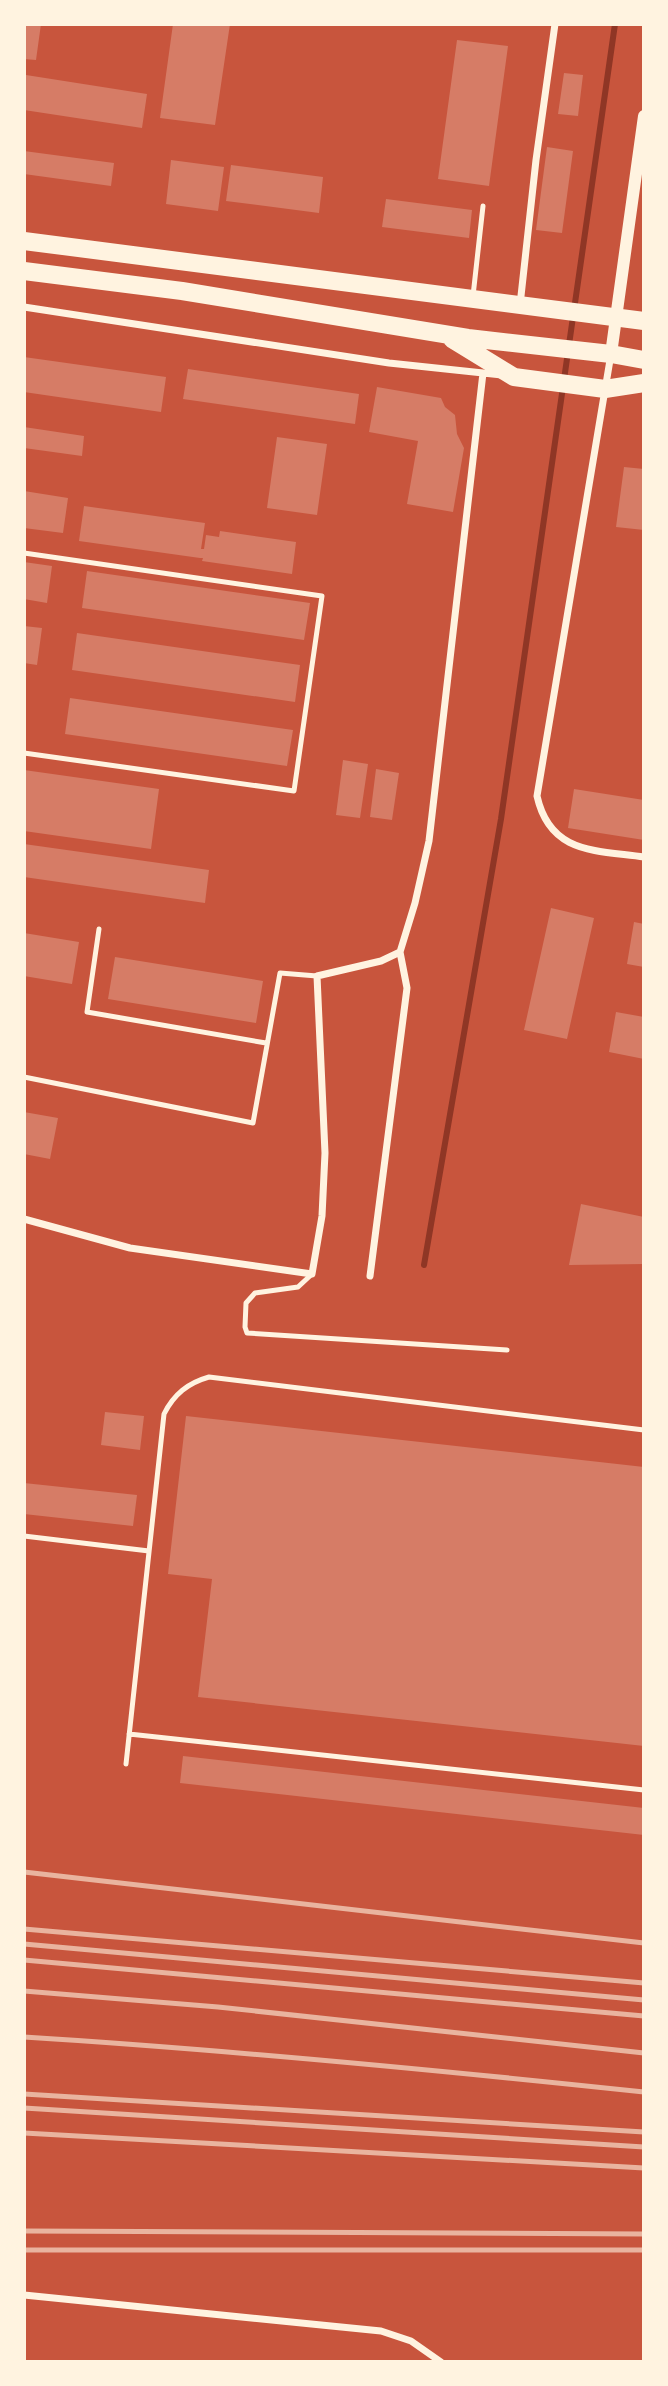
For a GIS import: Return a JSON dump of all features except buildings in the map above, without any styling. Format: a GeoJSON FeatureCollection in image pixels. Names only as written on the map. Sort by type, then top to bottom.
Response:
{"type":"FeatureCollection","features":[{"type":"Feature","properties":{"kind":"main road"},"geometry":{"type":"LineString","coordinates":[[24,241],[643,321]]}},
{"type":"Feature","properties":{"kind":"main road"},"geometry":{"type":"LineString","coordinates":[[24,271],[182,291],[443,334],[643,360]]}},
{"type":"Feature","properties":{"kind":"main road"},"geometry":{"type":"LineString","coordinates":[[443,334],[514,377],[605,389],[643,383]]}},
{"type":"Feature","properties":{"kind":"street"},"geometry":{"type":"LineString","coordinates":[[520,306],[536,160],[555,24]]}},
{"type":"Feature","properties":{"kind":"street"},"geometry":{"type":"LineString","coordinates":[[643,116],[608,317],[604,353],[605,389],[537,796],[548,827],[561,839],[576,847],[643,857]]}},
{"type":"Feature","properties":{"kind":"street"},"geometry":{"type":"LineString","coordinates":[[24,307],[389,363],[514,377]]}},
{"type":"Feature","properties":{"kind":"street"},"geometry":{"type":"LineString","coordinates":[[370,1276],[407,988],[400,952],[415,903],[429,841],[483,373]]}},
{"type":"Feature","properties":{"kind":"street"},"geometry":{"type":"LineString","coordinates":[[24,1219],[130,1248],[312,1274],[322,1216],[325,1153],[317,976],[381,961],[400,952]]}},
{"type":"Feature","properties":{"kind":"street"},"geometry":{"type":"LineString","coordinates":[[24,2295],[381,2331],[411,2341],[441,2361]]}},
{"type":"Feature","properties":{"kind":"lane"},"geometry":{"type":"LineString","coordinates":[[472,299],[483,206]]}},
{"type":"Feature","properties":{"kind":"lane"},"geometry":{"type":"LineString","coordinates":[[24,553],[322,596],[293,791],[24,752]]}},
{"type":"Feature","properties":{"kind":"lane"},"geometry":{"type":"LineString","coordinates":[[99,929],[87,1012],[266,1043]]}},
{"type":"Feature","properties":{"kind":"lane"},"geometry":{"type":"LineString","coordinates":[[24,1077],[253,1123],[280,973],[317,976]]}},
{"type":"Feature","properties":{"kind":"lane"},"geometry":{"type":"LineString","coordinates":[[312,1274],[298,1287],[255,1293],[246,1303],[247,1333],[507,1350]]}},
{"type":"Feature","properties":{"kind":"lane"},"geometry":{"type":"LineString","coordinates":[[126,1764],[164,1414],[187,1386],[209,1377],[643,1430]]}},
{"type":"Feature","properties":{"kind":"lane"},"geometry":{"type":"LineString","coordinates":[[24,1536],[149,1551]]}},
{"type":"Feature","properties":{"kind":"lane"},"geometry":{"type":"LineString","coordinates":[[129,1734],[643,1790]]}},
{"type":"Feature","properties":{"kind":"waterway"},"geometry":{"type":"LineString","coordinates":[[424,1265],[501,819],[615,24]]}},
{"type":"Feature","properties":{"kind":"railway"},"geometry":{"type":"LineString","coordinates":[[24,1872],[644,1943]]}},
{"type":"Feature","properties":{"kind":"railway"},"geometry":{"type":"LineString","coordinates":[[24,1929],[644,1983]]}},
{"type":"Feature","properties":{"kind":"railway"},"geometry":{"type":"LineString","coordinates":[[24,1944],[644,2000]]}},
{"type":"Feature","properties":{"kind":"railway"},"geometry":{"type":"LineString","coordinates":[[24,1960],[644,2016]]}},
{"type":"Feature","properties":{"kind":"railway"},"geometry":{"type":"LineString","coordinates":[[24,1991],[218,2007],[644,2053]]}},
{"type":"Feature","properties":{"kind":"railway"},"geometry":{"type":"LineString","coordinates":[[24,2037],[334,2061],[644,2092]]}},
{"type":"Feature","properties":{"kind":"railway"},"geometry":{"type":"LineString","coordinates":[[24,2094],[644,2132]]}},
{"type":"Feature","properties":{"kind":"railway"},"geometry":{"type":"LineString","coordinates":[[24,2108],[644,2147]]}},
{"type":"Feature","properties":{"kind":"railway"},"geometry":{"type":"LineString","coordinates":[[24,2133],[644,2168]]}},
{"type":"Feature","properties":{"kind":"railway"},"geometry":{"type":"LineString","coordinates":[[24,2231],[644,2234]]}},
{"type":"Feature","properties":{"kind":"railway"},"geometry":{"type":"LineString","coordinates":[[24,2250],[644,2250]]}}]}
